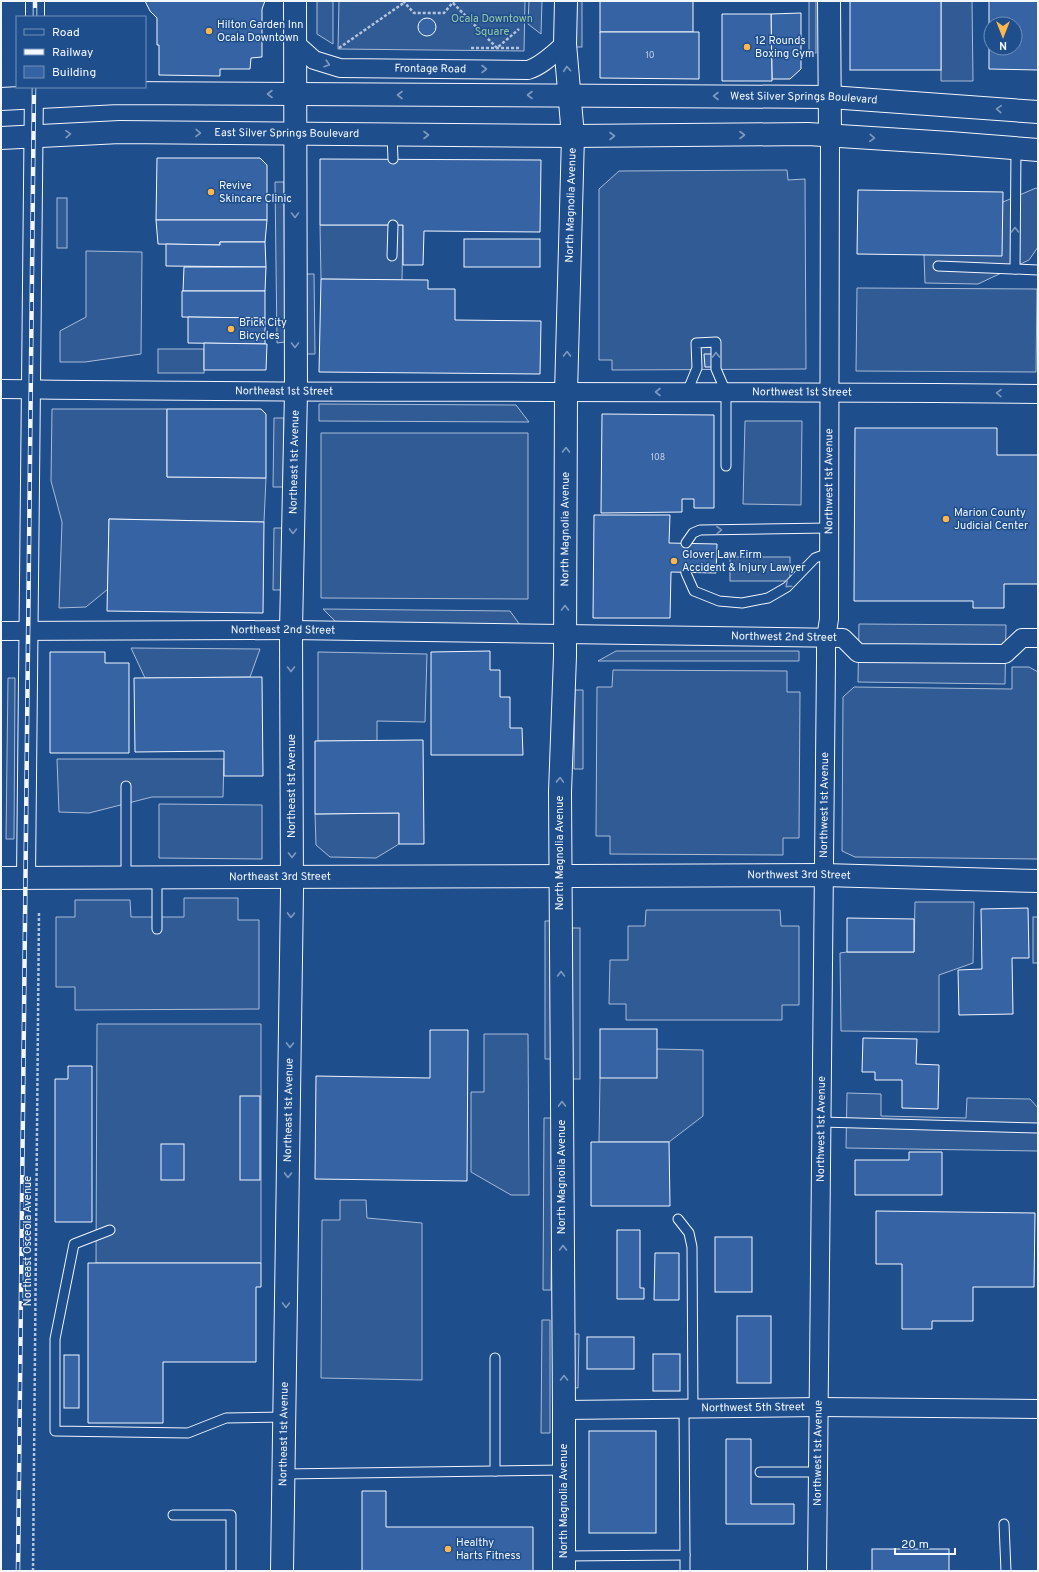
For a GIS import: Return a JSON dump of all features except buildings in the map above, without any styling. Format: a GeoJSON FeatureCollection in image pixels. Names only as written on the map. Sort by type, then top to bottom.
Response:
{"type":"FeatureCollection","features":[{"type":"Feature","properties":{"kind":"main road","name":"Northeast 1st Avenue"},"geometry":{"type":"LineString","coordinates":[[282,1571],[292,876],[291,630],[296,392],[295,1]]}},
{"type":"Feature","properties":{"kind":"main road","name":"North Magnolia Avenue"},"geometry":{"type":"LineString","coordinates":[[564,1563],[560,792],[565,634],[566,392],[573,136],[565,44],[566,1]]}},
{"type":"Feature","properties":{"kind":"main road"},"geometry":{"type":"LineString","coordinates":[[830,1],[830,135]]}},
{"type":"Feature","properties":{"kind":"main road"},"geometry":{"type":"LineString","coordinates":[[1,98],[34,92],[569,95]]}},
{"type":"Feature","properties":{"kind":"main road","name":"West Silver Springs Boulevard"},"geometry":{"type":"LineString","coordinates":[[569,95],[830,97],[1038,112]]}},
{"type":"Feature","properties":{"kind":"main road","name":"East Silver Springs Boulevard"},"geometry":{"type":"LineString","coordinates":[[1,138],[120,132],[573,136]]}},
{"type":"Feature","properties":{"kind":"main road"},"geometry":{"type":"LineString","coordinates":[[573,136],[830,135],[950,143],[1016,144],[1038,139]]}},
{"type":"Feature","properties":{"kind":"main road"},"geometry":{"type":"LineString","coordinates":[[1016,144],[1038,150]]}},
{"type":"Feature","properties":{"kind":"main road","name":"Northeast 3rd Street"},"geometry":{"type":"LineString","coordinates":[[1,878],[560,875]]}},
{"type":"Feature","properties":{"kind":"main road","name":"Northwest 3rd Street"},"geometry":{"type":"LineString","coordinates":[[560,875],[824,875],[1038,881]]}},
{"type":"Feature","properties":{"kind":"street"},"geometry":{"type":"LineString","coordinates":[[35,1],[35,16]]}},
{"type":"Feature","properties":{"kind":"street","name":"Frontage Road"},"geometry":{"type":"LineString","coordinates":[[295,43],[314,60],[340,68],[520,70],[535,68],[565,44]]}},
{"type":"Feature","properties":{"kind":"street"},"geometry":{"type":"LineString","coordinates":[[26,878],[34,92]]}},
{"type":"Feature","properties":{"kind":"street","name":"Northwest 1st Avenue"},"geometry":{"type":"LineString","coordinates":[[817,1571],[826,638],[829,619],[830,135]]}},
{"type":"Feature","properties":{"kind":"street","name":"Northeast 1st Street"},"geometry":{"type":"LineString","coordinates":[[1,389],[296,392],[566,392]]}},
{"type":"Feature","properties":{"kind":"street","name":"Northwest 1st Street"},"geometry":{"type":"LineString","coordinates":[[566,392],[1038,394]]}},
{"type":"Feature","properties":{"kind":"street","name":"Northeast 2nd Street"},"geometry":{"type":"LineString","coordinates":[[1,631],[291,630],[565,634]]}},
{"type":"Feature","properties":{"kind":"street","name":"Northwest 2nd Street"},"geometry":{"type":"LineString","coordinates":[[565,634],[844,638],[858,653],[1005,654],[1022,638],[1038,638]]}},
{"type":"Feature","properties":{"kind":"street","name":"Northwest 5th Street"},"geometry":{"type":"LineString","coordinates":[[564,1410],[819,1407],[1038,1409]]}},
{"type":"Feature","properties":{"kind":"lane"},"geometry":{"type":"LineString","coordinates":[[392,135],[393,159]]}},
{"type":"Feature","properties":{"kind":"lane"},"geometry":{"type":"LineString","coordinates":[[1015,269],[1016,144]]}},
{"type":"Feature","properties":{"kind":"lane"},"geometry":{"type":"LineString","coordinates":[[392,256],[393,225]]}},
{"type":"Feature","properties":{"kind":"lane"},"geometry":{"type":"LineString","coordinates":[[938,266],[1038,270]]}},
{"type":"Feature","properties":{"kind":"lane"},"geometry":{"type":"LineString","coordinates":[[687,392],[696,368],[696,343],[716,342],[716,370],[726,392],[726,466]]}},
{"type":"Feature","properties":{"kind":"lane"},"geometry":{"type":"LineString","coordinates":[[686,543],[693,533],[700,530],[828,528]]}},
{"type":"Feature","properties":{"kind":"lane"},"geometry":{"type":"LineString","coordinates":[[686,573],[694,591],[719,601],[742,603],[768,598],[787,587],[815,558],[828,553]]}},
{"type":"Feature","properties":{"kind":"lane"},"geometry":{"type":"LineString","coordinates":[[126,786],[126,877]]}},
{"type":"Feature","properties":{"kind":"lane"},"geometry":{"type":"LineString","coordinates":[[157,877],[157,929]]}},
{"type":"Feature","properties":{"kind":"lane"},"geometry":{"type":"LineString","coordinates":[[822,1122],[1038,1128]]}},
{"type":"Feature","properties":{"kind":"lane"},"geometry":{"type":"LineString","coordinates":[[678,1219],[689,1234],[692,1247],[685,1571]]}},
{"type":"Feature","properties":{"kind":"lane"},"geometry":{"type":"LineString","coordinates":[[110,1230],[74,1244],[55,1339],[55,1431],[188,1433],[226,1418],[285,1417]]}},
{"type":"Feature","properties":{"kind":"lane"},"geometry":{"type":"LineString","coordinates":[[495,1358],[495,1471]]}},
{"type":"Feature","properties":{"kind":"lane"},"geometry":{"type":"LineString","coordinates":[[284,1474],[564,1470]]}},
{"type":"Feature","properties":{"kind":"lane"},"geometry":{"type":"LineString","coordinates":[[760,1472],[818,1472]]}},
{"type":"Feature","properties":{"kind":"lane"},"geometry":{"type":"LineString","coordinates":[[173,1515],[231,1515],[231,1571]]}},
{"type":"Feature","properties":{"kind":"lane"},"geometry":{"type":"LineString","coordinates":[[1004,1524],[1006,1571]]}},
{"type":"Feature","properties":{"kind":"lane"},"geometry":{"type":"LineString","coordinates":[[564,1563],[685,1555]]}},
{"type":"Feature","properties":{"kind":"path"},"geometry":{"type":"LineString","coordinates":[[338,49],[404,2],[414,13],[444,13],[453,2],[496,48],[519,29]]}},
{"type":"Feature","properties":{"kind":"path","name":"Northeast Osceola Avenue"},"geometry":{"type":"LineString","coordinates":[[33,1571],[39,911]]}},
{"type":"Feature","properties":{"kind":"shaded area"},"geometry":{"type":"Polygon","coordinates":[[[317,1],[333,1],[333,44],[317,34],[317,1]]]}},
{"type":"Feature","properties":{"kind":"shaded area","name":"Ocala Downtown Square"},"geometry":{"type":"Polygon","coordinates":[[[339,1],[525,1],[524,51],[338,49],[339,1]]]}},
{"type":"Feature","properties":{"kind":"shaded area"},"geometry":{"type":"Polygon","coordinates":[[[529,1],[542,1],[541,34],[528,24],[529,1]]]}},
{"type":"Feature","properties":{"kind":"shaded area"},"geometry":{"type":"Polygon","coordinates":[[[575,1],[582,1],[582,47],[575,47],[575,1]]]}},
{"type":"Feature","properties":{"kind":"shaded area"},"geometry":{"type":"Polygon","coordinates":[[[809,1],[816,1],[816,53],[809,53],[809,1]]]}},
{"type":"Feature","properties":{"kind":"shaded area"},"geometry":{"type":"Polygon","coordinates":[[[941,1],[972,1],[973,81],[941,81],[941,1]]]}},
{"type":"Feature","properties":{"kind":"shaded area"},"geometry":{"type":"Polygon","coordinates":[[[787,170],[788,180],[805,179],[806,369],[612,370],[612,360],[599,360],[599,189],[619,171],[787,170]]]}},
{"type":"Feature","properties":{"kind":"shaded area"},"geometry":{"type":"Polygon","coordinates":[[[275,182],[284,182],[285,342],[277,343],[275,182]]]}},
{"type":"Feature","properties":{"kind":"shaded area"},"geometry":{"type":"Polygon","coordinates":[[[1036,188],[1038,189],[1038,247],[1029,260],[978,284],[925,283],[924,255],[1003,202],[1036,188]]]}},
{"type":"Feature","properties":{"kind":"shaded area"},"geometry":{"type":"Polygon","coordinates":[[[57,198],[67,198],[67,248],[57,248],[57,198]]]}},
{"type":"Feature","properties":{"kind":"shaded area"},"geometry":{"type":"Polygon","coordinates":[[[320,225],[403,225],[402,280],[321,279],[320,225]]]}},
{"type":"Feature","properties":{"kind":"shaded area"},"geometry":{"type":"Polygon","coordinates":[[[86,251],[142,252],[141,354],[85,362],[60,362],[60,331],[86,317],[86,251]]]}},
{"type":"Feature","properties":{"kind":"shaded area"},"geometry":{"type":"Polygon","coordinates":[[[303,274],[314,274],[315,354],[304,354],[303,274]]]}},
{"type":"Feature","properties":{"kind":"shaded area"},"geometry":{"type":"Polygon","coordinates":[[[857,288],[1037,289],[1036,372],[856,371],[857,288]]]}},
{"type":"Feature","properties":{"kind":"shaded area"},"geometry":{"type":"Polygon","coordinates":[[[158,349],[204,349],[204,373],[158,373],[158,349]]]}},
{"type":"Feature","properties":{"kind":"shaded area"},"geometry":{"type":"Polygon","coordinates":[[[319,404],[516,405],[529,422],[319,421],[319,404]]]}},
{"type":"Feature","properties":{"kind":"shaded area"},"geometry":{"type":"Polygon","coordinates":[[[52,409],[167,409],[167,477],[266,478],[264,522],[109,519],[108,589],[86,607],[59,608],[62,522],[51,481],[52,409]]]}},
{"type":"Feature","properties":{"kind":"shaded area"},"geometry":{"type":"Polygon","coordinates":[[[274,418],[284,418],[283,487],[273,487],[274,418]]]}},
{"type":"Feature","properties":{"kind":"shaded area"},"geometry":{"type":"Polygon","coordinates":[[[745,421],[802,421],[801,505],[743,504],[745,421]]]}},
{"type":"Feature","properties":{"kind":"shaded area"},"geometry":{"type":"Polygon","coordinates":[[[321,433],[528,433],[528,599],[321,598],[321,433]]]}},
{"type":"Feature","properties":{"kind":"shaded area"},"geometry":{"type":"Polygon","coordinates":[[[274,528],[283,528],[282,590],[273,590],[274,528]]]}},
{"type":"Feature","properties":{"kind":"shaded area"},"geometry":{"type":"Polygon","coordinates":[[[730,557],[790,557],[790,581],[730,581],[730,557]]]}},
{"type":"Feature","properties":{"kind":"shaded area"},"geometry":{"type":"Polygon","coordinates":[[[323,609],[510,611],[520,625],[338,624],[323,609]]]}},
{"type":"Feature","properties":{"kind":"shaded area"},"geometry":{"type":"Polygon","coordinates":[[[859,624],[1006,625],[1005,684],[858,682],[859,624]]]}},
{"type":"Feature","properties":{"kind":"shaded area"},"geometry":{"type":"Polygon","coordinates":[[[131,648],[260,649],[250,677],[145,678],[131,648]]]}},
{"type":"Feature","properties":{"kind":"shaded area"},"geometry":{"type":"Polygon","coordinates":[[[616,651],[799,651],[799,661],[598,661],[616,651]]]}},
{"type":"Feature","properties":{"kind":"shaded area"},"geometry":{"type":"Polygon","coordinates":[[[318,652],[427,654],[425,722],[377,721],[377,741],[318,741],[318,652]]]}},
{"type":"Feature","properties":{"kind":"shaded area"},"geometry":{"type":"Polygon","coordinates":[[[1012,667],[1029,667],[1038,672],[1038,859],[855,857],[842,851],[843,697],[854,687],[1012,689],[1012,667]]]}},
{"type":"Feature","properties":{"kind":"shaded area"},"geometry":{"type":"Polygon","coordinates":[[[613,670],[787,671],[787,692],[800,692],[799,838],[783,838],[783,855],[610,854],[610,836],[596,836],[597,687],[612,687],[613,670]]]}},
{"type":"Feature","properties":{"kind":"shaded area"},"geometry":{"type":"Polygon","coordinates":[[[8,678],[15,678],[14,839],[6,839],[8,678]]]}},
{"type":"Feature","properties":{"kind":"shaded area"},"geometry":{"type":"Polygon","coordinates":[[[575,690],[583,690],[583,769],[574,769],[575,690]]]}},
{"type":"Feature","properties":{"kind":"shaded area"},"geometry":{"type":"Polygon","coordinates":[[[57,759],[224,759],[223,797],[152,797],[89,813],[59,812],[57,759]]]}},
{"type":"Feature","properties":{"kind":"shaded area"},"geometry":{"type":"Polygon","coordinates":[[[159,804],[262,805],[262,859],[159,858],[159,804]]]}},
{"type":"Feature","properties":{"kind":"shaded area"},"geometry":{"type":"Polygon","coordinates":[[[399,813],[399,844],[376,858],[330,857],[316,845],[315,814],[399,813]]]}},
{"type":"Feature","properties":{"kind":"shaded area"},"geometry":{"type":"Polygon","coordinates":[[[184,898],[238,898],[238,920],[259,920],[259,1009],[75,1010],[75,987],[56,987],[56,917],[75,917],[75,900],[130,900],[131,917],[184,917],[184,898]]]}},
{"type":"Feature","properties":{"kind":"shaded area"},"geometry":{"type":"Polygon","coordinates":[[[915,902],[974,902],[973,963],[939,975],[939,1032],[841,1031],[840,953],[914,952],[915,902]]]}},
{"type":"Feature","properties":{"kind":"shaded area"},"geometry":{"type":"Polygon","coordinates":[[[646,910],[780,910],[781,926],[799,926],[799,1005],[782,1005],[782,1020],[626,1020],[626,1004],[609,1004],[610,960],[628,960],[628,926],[645,926],[646,910]]]}},
{"type":"Feature","properties":{"kind":"shaded area"},"geometry":{"type":"Polygon","coordinates":[[[1033,917],[1038,917],[1038,963],[1033,963],[1033,917]]]}},
{"type":"Feature","properties":{"kind":"shaded area"},"geometry":{"type":"Polygon","coordinates":[[[545,921],[552,921],[553,1059],[545,1059],[545,921]]]}},
{"type":"Feature","properties":{"kind":"shaded area"},"geometry":{"type":"Polygon","coordinates":[[[572,928],[580,928],[580,1079],[572,1079],[572,928]]]}},
{"type":"Feature","properties":{"kind":"shaded area"},"geometry":{"type":"Polygon","coordinates":[[[97,1024],[261,1024],[261,1263],[96,1263],[97,1024]]]}},
{"type":"Feature","properties":{"kind":"shaded area"},"geometry":{"type":"Polygon","coordinates":[[[484,1034],[528,1034],[529,1195],[511,1195],[471,1172],[471,1092],[484,1092],[484,1034]]]}},
{"type":"Feature","properties":{"kind":"shaded area"},"geometry":{"type":"Polygon","coordinates":[[[657,1049],[703,1050],[703,1116],[669,1142],[599,1142],[600,1078],[657,1049]]]}},
{"type":"Feature","properties":{"kind":"shaded area"},"geometry":{"type":"Polygon","coordinates":[[[847,1093],[881,1094],[881,1116],[966,1118],[967,1098],[1030,1099],[1038,1108],[1038,1151],[846,1148],[847,1093]]]}},
{"type":"Feature","properties":{"kind":"shaded area"},"geometry":{"type":"Polygon","coordinates":[[[544,1118],[553,1118],[551,1290],[543,1290],[544,1118]]]}},
{"type":"Feature","properties":{"kind":"shaded area"},"geometry":{"type":"Polygon","coordinates":[[[340,1200],[366,1200],[367,1218],[422,1223],[422,1380],[321,1378],[322,1220],[340,1220],[340,1200]]]}},
{"type":"Feature","properties":{"kind":"shaded area"},"geometry":{"type":"Polygon","coordinates":[[[542,1320],[550,1320],[550,1433],[541,1433],[542,1320]]]}},
{"type":"Feature","properties":{"kind":"shaded area"},"geometry":{"type":"Polygon","coordinates":[[[571,1334],[579,1334],[578,1388],[570,1387],[571,1334]]]}},
{"type":"Feature","properties":{"kind":"railway"},"geometry":{"type":"LineString","coordinates":[[35,1],[35,16]]}},
{"type":"Feature","properties":{"kind":"railway"},"geometry":{"type":"LineString","coordinates":[[18,1571],[34,88]]}},
{"type":"Feature","properties":{"kind":"place","name":"Hilton Garden Inn Ocala Downtown"},"geometry":{"type":"Point","coordinates":[209,31]}},
{"type":"Feature","properties":{"kind":"place","name":"12 Rounds Boxing Gym"},"geometry":{"type":"Point","coordinates":[747,47]}},
{"type":"Feature","properties":{"kind":"place","name":"Revive Skincare Clinic"},"geometry":{"type":"Point","coordinates":[211,192]}},
{"type":"Feature","properties":{"kind":"place","name":"Brick City Bicycles"},"geometry":{"type":"Point","coordinates":[231,329]}},
{"type":"Feature","properties":{"kind":"place","name":"Marion County Judicial Center"},"geometry":{"type":"Point","coordinates":[946,519]}},
{"type":"Feature","properties":{"kind":"place","name":"Glover Law Firm Accident & Injury Lawyer"},"geometry":{"type":"Point","coordinates":[674,561]}},
{"type":"Feature","properties":{"kind":"place","name":"Healthy Harts Fitness"},"geometry":{"type":"Point","coordinates":[448,1549]}}]}
